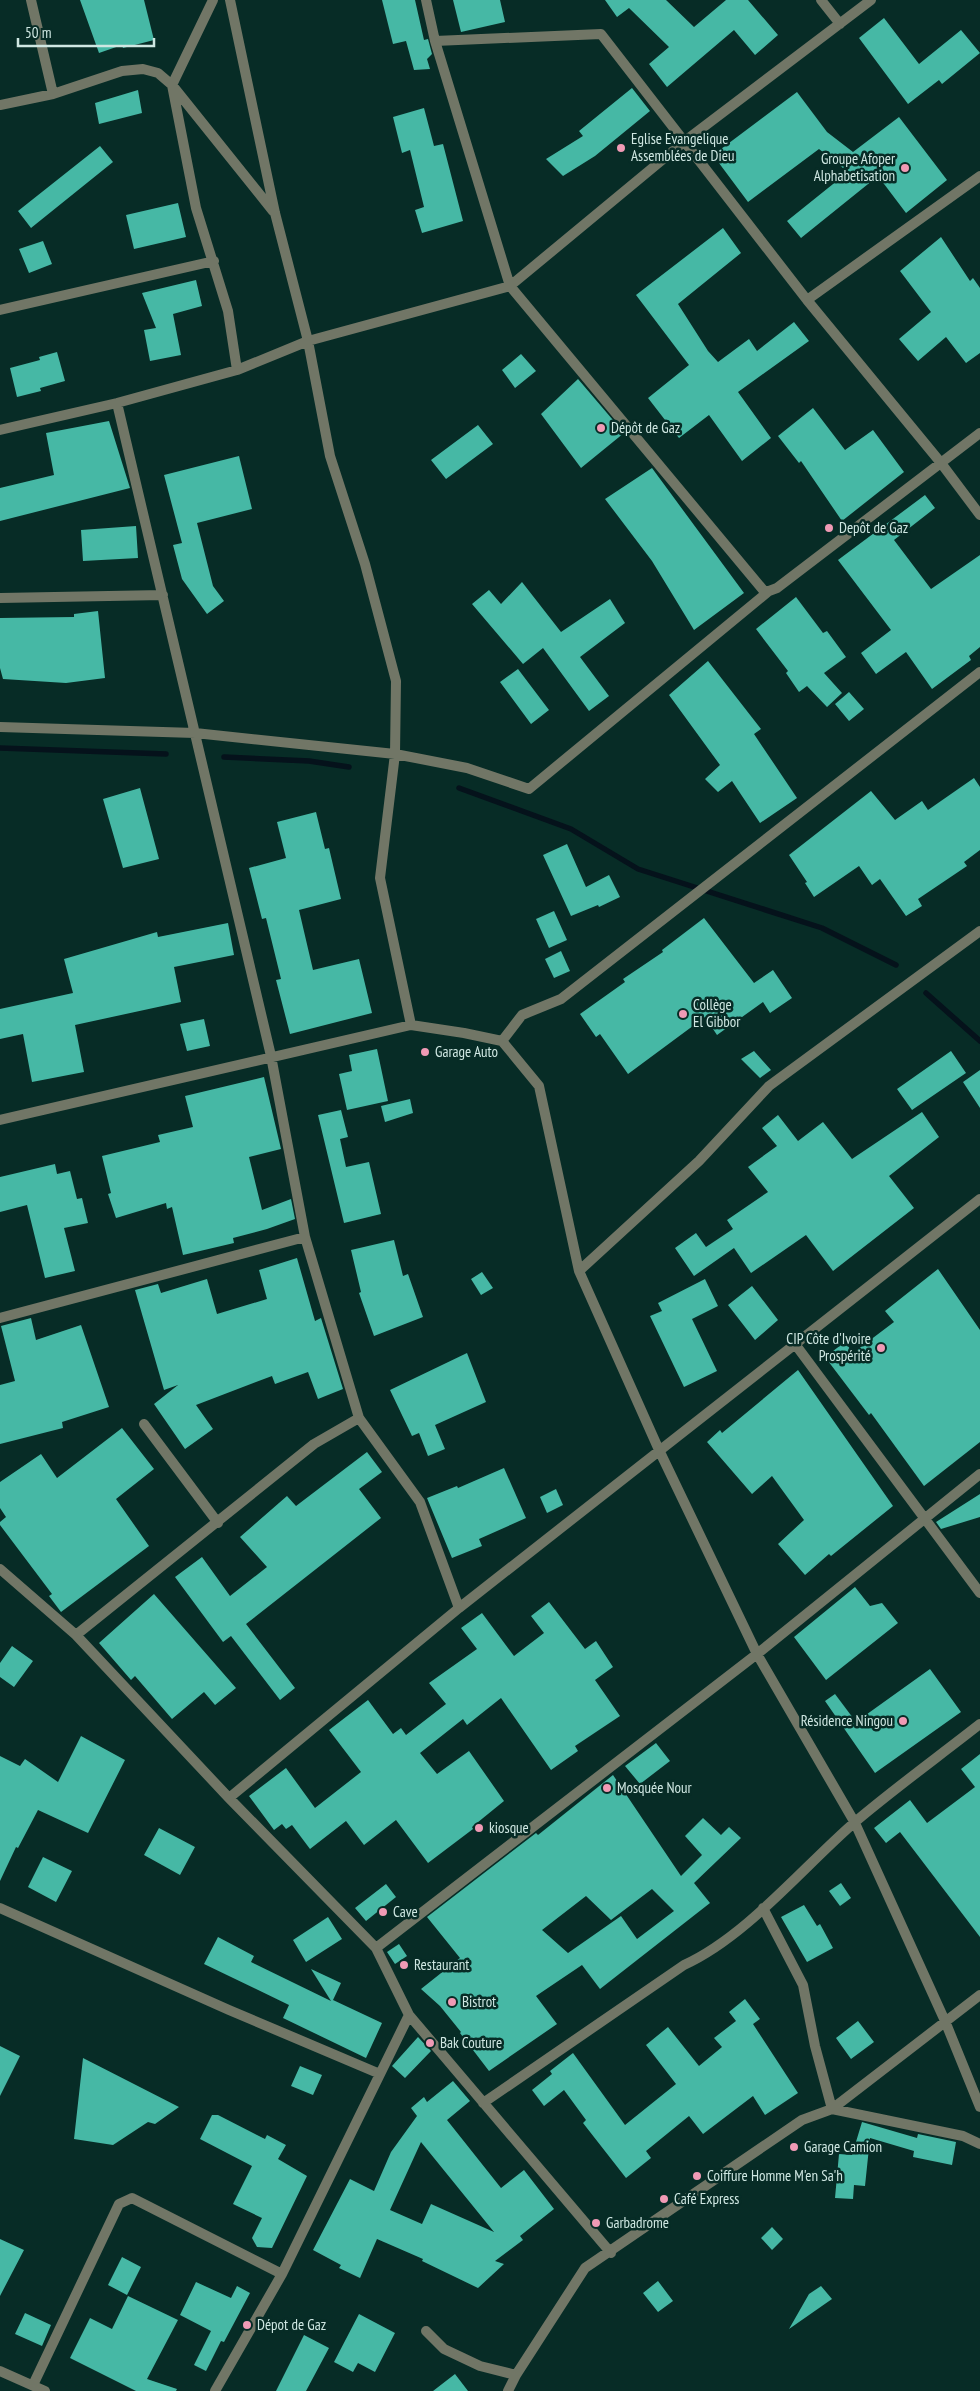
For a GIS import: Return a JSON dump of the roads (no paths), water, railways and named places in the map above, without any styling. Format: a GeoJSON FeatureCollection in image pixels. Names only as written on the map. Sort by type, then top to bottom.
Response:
{"type":"FeatureCollection","features":[{"type":"Feature","properties":{"kind":"street"},"geometry":{"type":"LineString","coordinates":[[31,0],[53,94]]}},
{"type":"Feature","properties":{"kind":"street"},"geometry":{"type":"LineString","coordinates":[[213,0],[172,85],[196,208],[228,311],[237,370]]}},
{"type":"Feature","properties":{"kind":"street"},"geometry":{"type":"LineString","coordinates":[[230,0],[275,213],[308,341],[330,456],[365,564],[396,681],[395,754],[380,878],[411,1025]]}},
{"type":"Feature","properties":{"kind":"street"},"geometry":{"type":"LineString","coordinates":[[426,0],[435,41],[510,286],[764,591],[769,592]]}},
{"type":"Feature","properties":{"kind":"street"},"geometry":{"type":"LineString","coordinates":[[822,0],[840,24]]}},
{"type":"Feature","properties":{"kind":"street"},"geometry":{"type":"LineString","coordinates":[[0,430],[117,403],[237,370],[308,341],[510,286],[685,141],[871,0]]}},
{"type":"Feature","properties":{"kind":"street"},"geometry":{"type":"LineString","coordinates":[[435,41],[602,34],[807,300],[941,463],[980,515]]}},
{"type":"Feature","properties":{"kind":"street"},"geometry":{"type":"LineString","coordinates":[[0,105],[53,94],[122,71],[143,69],[158,73],[172,85],[275,213]]}},
{"type":"Feature","properties":{"kind":"street"},"geometry":{"type":"LineString","coordinates":[[807,300],[980,176]]}},
{"type":"Feature","properties":{"kind":"street"},"geometry":{"type":"LineString","coordinates":[[0,310],[214,261]]}},
{"type":"Feature","properties":{"kind":"street"},"geometry":{"type":"LineString","coordinates":[[117,403],[271,1056],[305,1236],[359,1418],[420,1502],[459,1608]]}},
{"type":"Feature","properties":{"kind":"street"},"geometry":{"type":"LineString","coordinates":[[0,727],[195,733],[395,754],[466,768],[529,789],[769,592],[980,433]]}},
{"type":"Feature","properties":{"kind":"street"},"geometry":{"type":"LineString","coordinates":[[0,598],[163,596]]}},
{"type":"Feature","properties":{"kind":"street"},"geometry":{"type":"LineString","coordinates":[[502,1041],[522,1015],[561,999],[980,672]]}},
{"type":"Feature","properties":{"kind":"street"},"geometry":{"type":"LineString","coordinates":[[579,1271],[699,1161],[769,1086],[980,931]]}},
{"type":"Feature","properties":{"kind":"street"},"geometry":{"type":"LineString","coordinates":[[0,1120],[411,1025],[464,1032],[502,1041],[539,1086],[579,1271],[659,1450],[758,1654],[855,1823],[945,2021],[980,2107]]}},
{"type":"Feature","properties":{"kind":"street"},"geometry":{"type":"LineString","coordinates":[[229,1798],[459,1608],[980,1199]]}},
{"type":"Feature","properties":{"kind":"street"},"geometry":{"type":"LineString","coordinates":[[0,1318],[305,1236]]}},
{"type":"Feature","properties":{"kind":"street"},"geometry":{"type":"LineString","coordinates":[[795,1344],[980,1593]]}},
{"type":"Feature","properties":{"kind":"street"},"geometry":{"type":"LineString","coordinates":[[76,1635],[218,1523],[314,1444],[359,1418]]}},
{"type":"Feature","properties":{"kind":"street"},"geometry":{"type":"LineString","coordinates":[[144,1424],[218,1523]]}},
{"type":"Feature","properties":{"kind":"street"},"geometry":{"type":"LineString","coordinates":[[376,1948],[758,1654],[980,1474]]}},
{"type":"Feature","properties":{"kind":"street"},"geometry":{"type":"LineString","coordinates":[[0,1569],[76,1635],[229,1798],[376,1948],[409,2015],[611,2253]]}},
{"type":"Feature","properties":{"kind":"street"},"geometry":{"type":"LineString","coordinates":[[483,2103],[684,1964],[706,1955],[762,1908],[855,1823],[980,1724]]}},
{"type":"Feature","properties":{"kind":"street"},"geometry":{"type":"LineString","coordinates":[[0,1908],[380,2074]]}},
{"type":"Feature","properties":{"kind":"street"},"geometry":{"type":"LineString","coordinates":[[762,1908],[803,1985],[815,2046],[832,2109]]}},
{"type":"Feature","properties":{"kind":"street"},"geometry":{"type":"LineString","coordinates":[[508,2391],[516,2375],[585,2268],[611,2253],[802,2120],[832,2109],[980,1995]]}},
{"type":"Feature","properties":{"kind":"street"},"geometry":{"type":"LineString","coordinates":[[215,2391],[282,2274],[409,2015]]}},
{"type":"Feature","properties":{"kind":"street"},"geometry":{"type":"LineString","coordinates":[[832,2109],[963,2136],[980,2144]]}},
{"type":"Feature","properties":{"kind":"street"},"geometry":{"type":"LineString","coordinates":[[33,2386],[119,2204],[132,2198],[282,2274]]}},
{"type":"Feature","properties":{"kind":"street"},"geometry":{"type":"LineString","coordinates":[[426,2331],[444,2349],[480,2366],[516,2375]]}},
{"type":"Feature","properties":{"kind":"street"},"geometry":{"type":"LineString","coordinates":[[0,2371],[45,2391]]}},
{"type":"Feature","properties":{"kind":"waterway"},"geometry":{"type":"LineString","coordinates":[[0,748],[166,754]]}},
{"type":"Feature","properties":{"kind":"waterway"},"geometry":{"type":"LineString","coordinates":[[224,757],[309,761],[349,767]]}},
{"type":"Feature","properties":{"kind":"waterway"},"geometry":{"type":"LineString","coordinates":[[459,788],[571,829],[638,869],[822,928],[896,965]]}},
{"type":"Feature","properties":{"kind":"waterway"},"geometry":{"type":"LineString","coordinates":[[926,993],[980,1041]]}},
{"type":"Feature","properties":{"kind":"place","name":"Eglise Evangelique Assemblées de Dieu"},"geometry":{"type":"Point","coordinates":[621,148]}},
{"type":"Feature","properties":{"kind":"place","name":"Groupe Afoper Alphabetisation"},"geometry":{"type":"Point","coordinates":[905,168]}},
{"type":"Feature","properties":{"kind":"place","name":"Dépôt de Gaz"},"geometry":{"type":"Point","coordinates":[601,428]}},
{"type":"Feature","properties":{"kind":"place","name":"Depôt de Gaz"},"geometry":{"type":"Point","coordinates":[829,528]}},
{"type":"Feature","properties":{"kind":"place","name":"Collège El Gibbor"},"geometry":{"type":"Point","coordinates":[683,1014]}},
{"type":"Feature","properties":{"kind":"place","name":"Garage Auto"},"geometry":{"type":"Point","coordinates":[425,1052]}},
{"type":"Feature","properties":{"kind":"place","name":"CIP Côte d'Ivoire Prospérité"},"geometry":{"type":"Point","coordinates":[881,1348]}},
{"type":"Feature","properties":{"kind":"place","name":"Résidence Ningou"},"geometry":{"type":"Point","coordinates":[903,1721]}},
{"type":"Feature","properties":{"kind":"place","name":"Mosquée Nour"},"geometry":{"type":"Point","coordinates":[607,1788]}},
{"type":"Feature","properties":{"kind":"place","name":"kiosque"},"geometry":{"type":"Point","coordinates":[479,1828]}},
{"type":"Feature","properties":{"kind":"place","name":"Cave"},"geometry":{"type":"Point","coordinates":[383,1912]}},
{"type":"Feature","properties":{"kind":"place","name":"Restaurant"},"geometry":{"type":"Point","coordinates":[404,1965]}},
{"type":"Feature","properties":{"kind":"place","name":"Bistrot"},"geometry":{"type":"Point","coordinates":[452,2002]}},
{"type":"Feature","properties":{"kind":"place","name":"Bak Couture"},"geometry":{"type":"Point","coordinates":[430,2043]}},
{"type":"Feature","properties":{"kind":"place","name":"Garage Camion"},"geometry":{"type":"Point","coordinates":[794,2147]}},
{"type":"Feature","properties":{"kind":"place","name":"Coiffure Homme M'en Sa'h"},"geometry":{"type":"Point","coordinates":[697,2176]}},
{"type":"Feature","properties":{"kind":"place","name":"Café Express"},"geometry":{"type":"Point","coordinates":[664,2199]}},
{"type":"Feature","properties":{"kind":"place","name":"Garbadrome"},"geometry":{"type":"Point","coordinates":[596,2223]}},
{"type":"Feature","properties":{"kind":"place","name":"Dépot de Gaz"},"geometry":{"type":"Point","coordinates":[247,2325]}}]}
